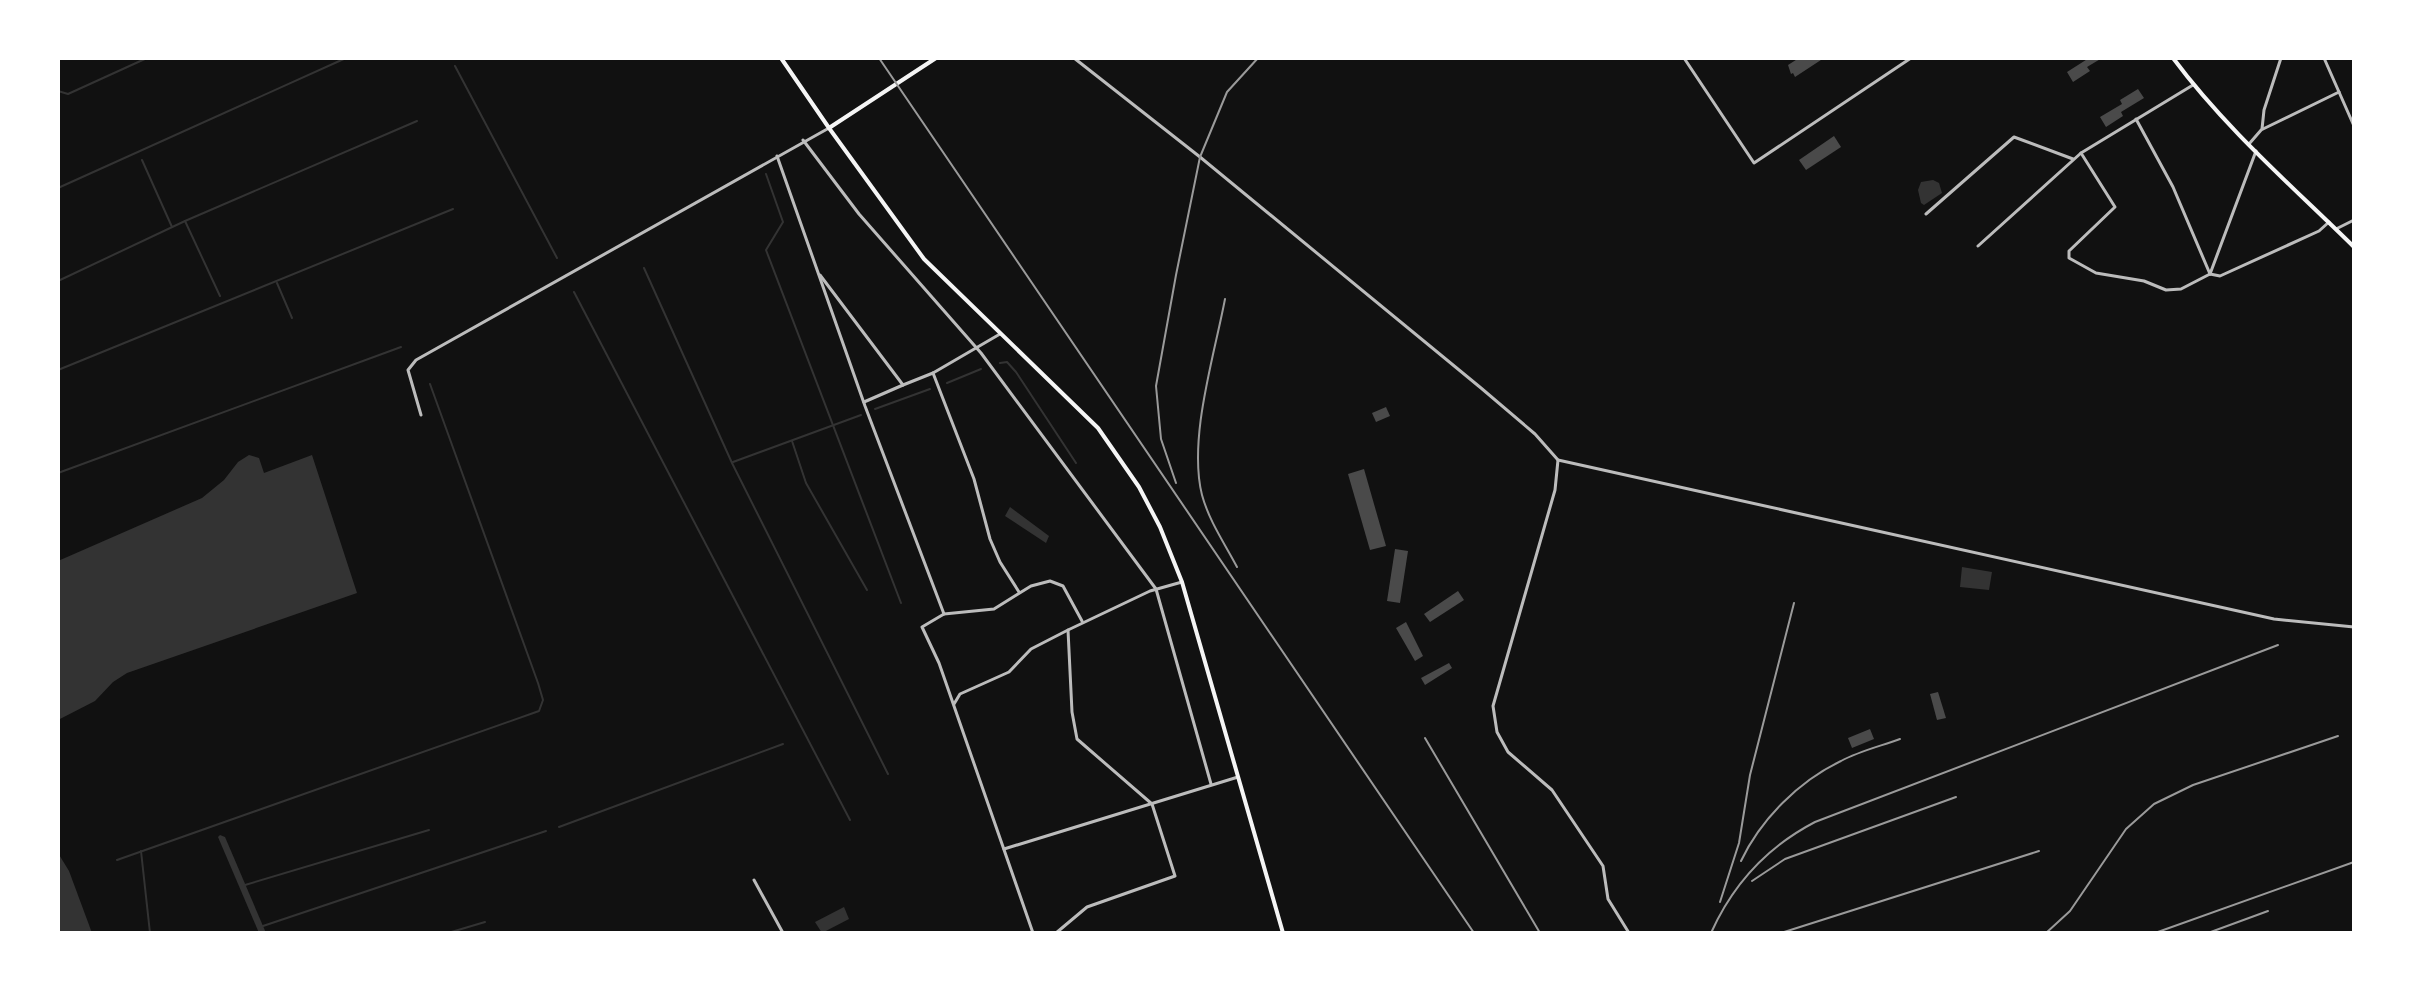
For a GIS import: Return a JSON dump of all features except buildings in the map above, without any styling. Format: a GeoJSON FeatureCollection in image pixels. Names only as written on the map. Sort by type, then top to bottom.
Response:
{"type":"FeatureCollection","features":[{"type":"Feature","properties":{"kind":"main road"},"geometry":{"type":"LineString","coordinates":[[781,58],[924,259],[1098,428],[1146,500],[1173,555],[1182,582],[1283,933]]}},
{"type":"Feature","properties":{"kind":"main road"},"geometry":{"type":"LineString","coordinates":[[829,128],[936,58]]}},
{"type":"Feature","properties":{"kind":"main road"},"geometry":{"type":"LineString","coordinates":[[2173,58],[2193,85],[2249,144],[2354,247]]}},
{"type":"Feature","properties":{"kind":"street"},"geometry":{"type":"LineString","coordinates":[[1074,58],[1200,157],[1492,397],[1535,434],[1558,460],[2274,619],[2354,627]]}},
{"type":"Feature","properties":{"kind":"street"},"geometry":{"type":"LineString","coordinates":[[1684,58],[1754,163],[1911,58]]}},
{"type":"Feature","properties":{"kind":"street"},"geometry":{"type":"LineString","coordinates":[[2262,129],[2264,110],[2281,58]]}},
{"type":"Feature","properties":{"kind":"street"},"geometry":{"type":"LineString","coordinates":[[2324,58],[2354,126]]}},
{"type":"Feature","properties":{"kind":"street"},"geometry":{"type":"LineString","coordinates":[[1978,246],[2081,153],[2193,85]]}},
{"type":"Feature","properties":{"kind":"street"},"geometry":{"type":"LineString","coordinates":[[2249,144],[2262,129],[2339,92]]}},
{"type":"Feature","properties":{"kind":"street"},"geometry":{"type":"LineString","coordinates":[[2136,119],[2173,187],[2210,274]]}},
{"type":"Feature","properties":{"kind":"street"},"geometry":{"type":"LineString","coordinates":[[421,415],[408,370],[416,360],[829,128]]}},
{"type":"Feature","properties":{"kind":"street"},"geometry":{"type":"LineString","coordinates":[[1926,214],[2014,137],[2073,159]]}},
{"type":"Feature","properties":{"kind":"street"},"geometry":{"type":"LineString","coordinates":[[803,140],[859,214],[976,348],[1156,589],[1211,784]]}},
{"type":"Feature","properties":{"kind":"street"},"geometry":{"type":"LineString","coordinates":[[2210,274],[2256,151]]}},
{"type":"Feature","properties":{"kind":"street"},"geometry":{"type":"LineString","coordinates":[[2081,153],[2115,207],[2069,251],[2069,258],[2096,273],[2144,281],[2166,290],[2181,289],[2210,274],[2220,276],[2319,231],[2329,222]]}},
{"type":"Feature","properties":{"kind":"street"},"geometry":{"type":"LineString","coordinates":[[777,156],[864,402],[944,614]]}},
{"type":"Feature","properties":{"kind":"street"},"geometry":{"type":"LineString","coordinates":[[2336,229],[2354,220]]}},
{"type":"Feature","properties":{"kind":"street"},"geometry":{"type":"LineString","coordinates":[[818,272],[903,385]]}},
{"type":"Feature","properties":{"kind":"street"},"geometry":{"type":"LineString","coordinates":[[864,402],[933,373],[1000,334]]}},
{"type":"Feature","properties":{"kind":"street"},"geometry":{"type":"LineString","coordinates":[[933,373],[974,479],[990,539],[1019,592]]}},
{"type":"Feature","properties":{"kind":"street"},"geometry":{"type":"LineString","coordinates":[[1558,460],[1555,490],[1493,706],[1494,721],[1508,752],[1552,790],[1603,866],[1608,899],[1629,933]]}},
{"type":"Feature","properties":{"kind":"street"},"geometry":{"type":"LineString","coordinates":[[1033,933],[954,704],[922,627],[944,614],[994,609],[1010,602],[1019,592],[1050,581],[1063,586],[1082,621]]}},
{"type":"Feature","properties":{"kind":"street"},"geometry":{"type":"LineString","coordinates":[[954,704],[960,694],[1009,672],[1031,649],[1082,621],[1156,589],[1182,582]]}},
{"type":"Feature","properties":{"kind":"street"},"geometry":{"type":"LineString","coordinates":[[1056,933],[1087,907],[1175,876],[1152,804],[1077,739],[1072,712],[1068,630]]}},
{"type":"Feature","properties":{"kind":"street"},"geometry":{"type":"LineString","coordinates":[[1004,849],[1238,777]]}},
{"type":"Feature","properties":{"kind":"street"},"geometry":{"type":"LineString","coordinates":[[754,880],[783,933]]}},
{"type":"Feature","properties":{"kind":"shaded area"},"geometry":{"type":"Polygon","coordinates":[[[1933,180],[1939,183],[1942,193],[1924,205],[1918,190],[1921,182],[1933,180]]]}},
{"type":"Feature","properties":{"kind":"shaded area"},"geometry":{"type":"Polygon","coordinates":[[[249,455],[259,458],[264,473],[312,455],[357,593],[127,673],[113,682],[95,701],[58,720],[58,561],[202,498],[249,455]]]}},
{"type":"Feature","properties":{"kind":"shaded area"},"geometry":{"type":"Polygon","coordinates":[[[1010,507],[1049,536],[1046,543],[1005,516],[1010,507]]]}},
{"type":"Feature","properties":{"kind":"shaded area"},"geometry":{"type":"Polygon","coordinates":[[[1962,567],[1992,572],[1989,590],[1960,587],[1962,567]]]}},
{"type":"Feature","properties":{"kind":"shaded area"},"geometry":{"type":"Polygon","coordinates":[[[218,837],[225,837],[266,933],[259,933],[218,837]]]}},
{"type":"Feature","properties":{"kind":"shaded area"},"geometry":{"type":"Polygon","coordinates":[[[58,853],[69,871],[92,933],[58,933],[58,853]]]}},
{"type":"Feature","properties":{"kind":"shaded area"},"geometry":{"type":"Polygon","coordinates":[[[844,907],[849,919],[822,933],[815,922],[844,907]]]}},
{"type":"Feature","properties":{"kind":"waterway"},"geometry":{"type":"LineString","coordinates":[[58,91],[68,94],[147,58]]}},
{"type":"Feature","properties":{"kind":"waterway"},"geometry":{"type":"LineString","coordinates":[[58,188],[346,58]]}},
{"type":"Feature","properties":{"kind":"waterway"},"geometry":{"type":"LineString","coordinates":[[455,66],[557,258]]}},
{"type":"Feature","properties":{"kind":"waterway"},"geometry":{"type":"LineString","coordinates":[[58,281],[185,221],[417,121]]}},
{"type":"Feature","properties":{"kind":"waterway"},"geometry":{"type":"LineString","coordinates":[[142,160],[172,227]]}},
{"type":"Feature","properties":{"kind":"waterway"},"geometry":{"type":"LineString","coordinates":[[766,174],[783,222],[766,250],[901,603]]}},
{"type":"Feature","properties":{"kind":"waterway"},"geometry":{"type":"LineString","coordinates":[[58,370],[453,209]]}},
{"type":"Feature","properties":{"kind":"waterway"},"geometry":{"type":"LineString","coordinates":[[185,221],[220,296]]}},
{"type":"Feature","properties":{"kind":"waterway"},"geometry":{"type":"LineString","coordinates":[[644,268],[732,463],[888,774]]}},
{"type":"Feature","properties":{"kind":"waterway"},"geometry":{"type":"LineString","coordinates":[[277,283],[292,318]]}},
{"type":"Feature","properties":{"kind":"waterway"},"geometry":{"type":"LineString","coordinates":[[574,292],[850,820]]}},
{"type":"Feature","properties":{"kind":"waterway"},"geometry":{"type":"LineString","coordinates":[[58,473],[401,347]]}},
{"type":"Feature","properties":{"kind":"waterway"},"geometry":{"type":"LineString","coordinates":[[1000,363],[1007,362],[1016,372],[1076,463]]}},
{"type":"Feature","properties":{"kind":"waterway"},"geometry":{"type":"LineString","coordinates":[[947,383],[981,369]]}},
{"type":"Feature","properties":{"kind":"waterway"},"geometry":{"type":"LineString","coordinates":[[117,860],[539,711],[543,700],[538,683],[430,384]]}},
{"type":"Feature","properties":{"kind":"waterway"},"geometry":{"type":"LineString","coordinates":[[875,409],[930,389]]}},
{"type":"Feature","properties":{"kind":"waterway"},"geometry":{"type":"LineString","coordinates":[[733,462],[861,415]]}},
{"type":"Feature","properties":{"kind":"waterway"},"geometry":{"type":"LineString","coordinates":[[792,441],[806,483],[867,590]]}},
{"type":"Feature","properties":{"kind":"waterway"},"geometry":{"type":"LineString","coordinates":[[559,827],[783,744]]}},
{"type":"Feature","properties":{"kind":"waterway"},"geometry":{"type":"LineString","coordinates":[[245,885],[429,830]]}},
{"type":"Feature","properties":{"kind":"waterway"},"geometry":{"type":"LineString","coordinates":[[263,926],[546,831]]}},
{"type":"Feature","properties":{"kind":"waterway"},"geometry":{"type":"LineString","coordinates":[[141,851],[150,933]]}},
{"type":"Feature","properties":{"kind":"waterway"},"geometry":{"type":"LineString","coordinates":[[448,933],[485,922]]}},
{"type":"Feature","properties":{"kind":"railway"},"geometry":{"type":"LineString","coordinates":[[879,58],[1474,933]]}},
{"type":"Feature","properties":{"kind":"railway"},"geometry":{"type":"LineString","coordinates":[[1176,483],[1161,439],[1156,386],[1176,275],[1200,157],[1227,92],[1258,58]]}},
{"type":"Feature","properties":{"kind":"railway"},"geometry":{"type":"LineString","coordinates":[[1225,299],[1200,424],[1199,473],[1209,514],[1237,567]]}},
{"type":"Feature","properties":{"kind":"railway"},"geometry":{"type":"LineString","coordinates":[[1720,902],[1739,843],[1750,775],[1794,603]]}},
{"type":"Feature","properties":{"kind":"railway"},"geometry":{"type":"LineString","coordinates":[[1711,933],[1730,898],[1753,868],[1782,843],[1815,822],[2278,645]]}},
{"type":"Feature","properties":{"kind":"railway"},"geometry":{"type":"LineString","coordinates":[[2046,933],[2070,911],[2126,829],[2154,804],[2193,785],[2338,736]]}},
{"type":"Feature","properties":{"kind":"railway"},"geometry":{"type":"LineString","coordinates":[[1425,738],[1540,933]]}},
{"type":"Feature","properties":{"kind":"railway"},"geometry":{"type":"LineString","coordinates":[[1741,861],[1770,816],[1810,779],[1848,757],[1900,739]]}},
{"type":"Feature","properties":{"kind":"railway"},"geometry":{"type":"LineString","coordinates":[[1752,881],[1785,859],[1956,797]]}},
{"type":"Feature","properties":{"kind":"railway"},"geometry":{"type":"LineString","coordinates":[[1781,933],[2039,851]]}},
{"type":"Feature","properties":{"kind":"railway"},"geometry":{"type":"LineString","coordinates":[[2155,933],[2354,862]]}},
{"type":"Feature","properties":{"kind":"railway"},"geometry":{"type":"LineString","coordinates":[[2208,933],[2268,911]]}}]}
